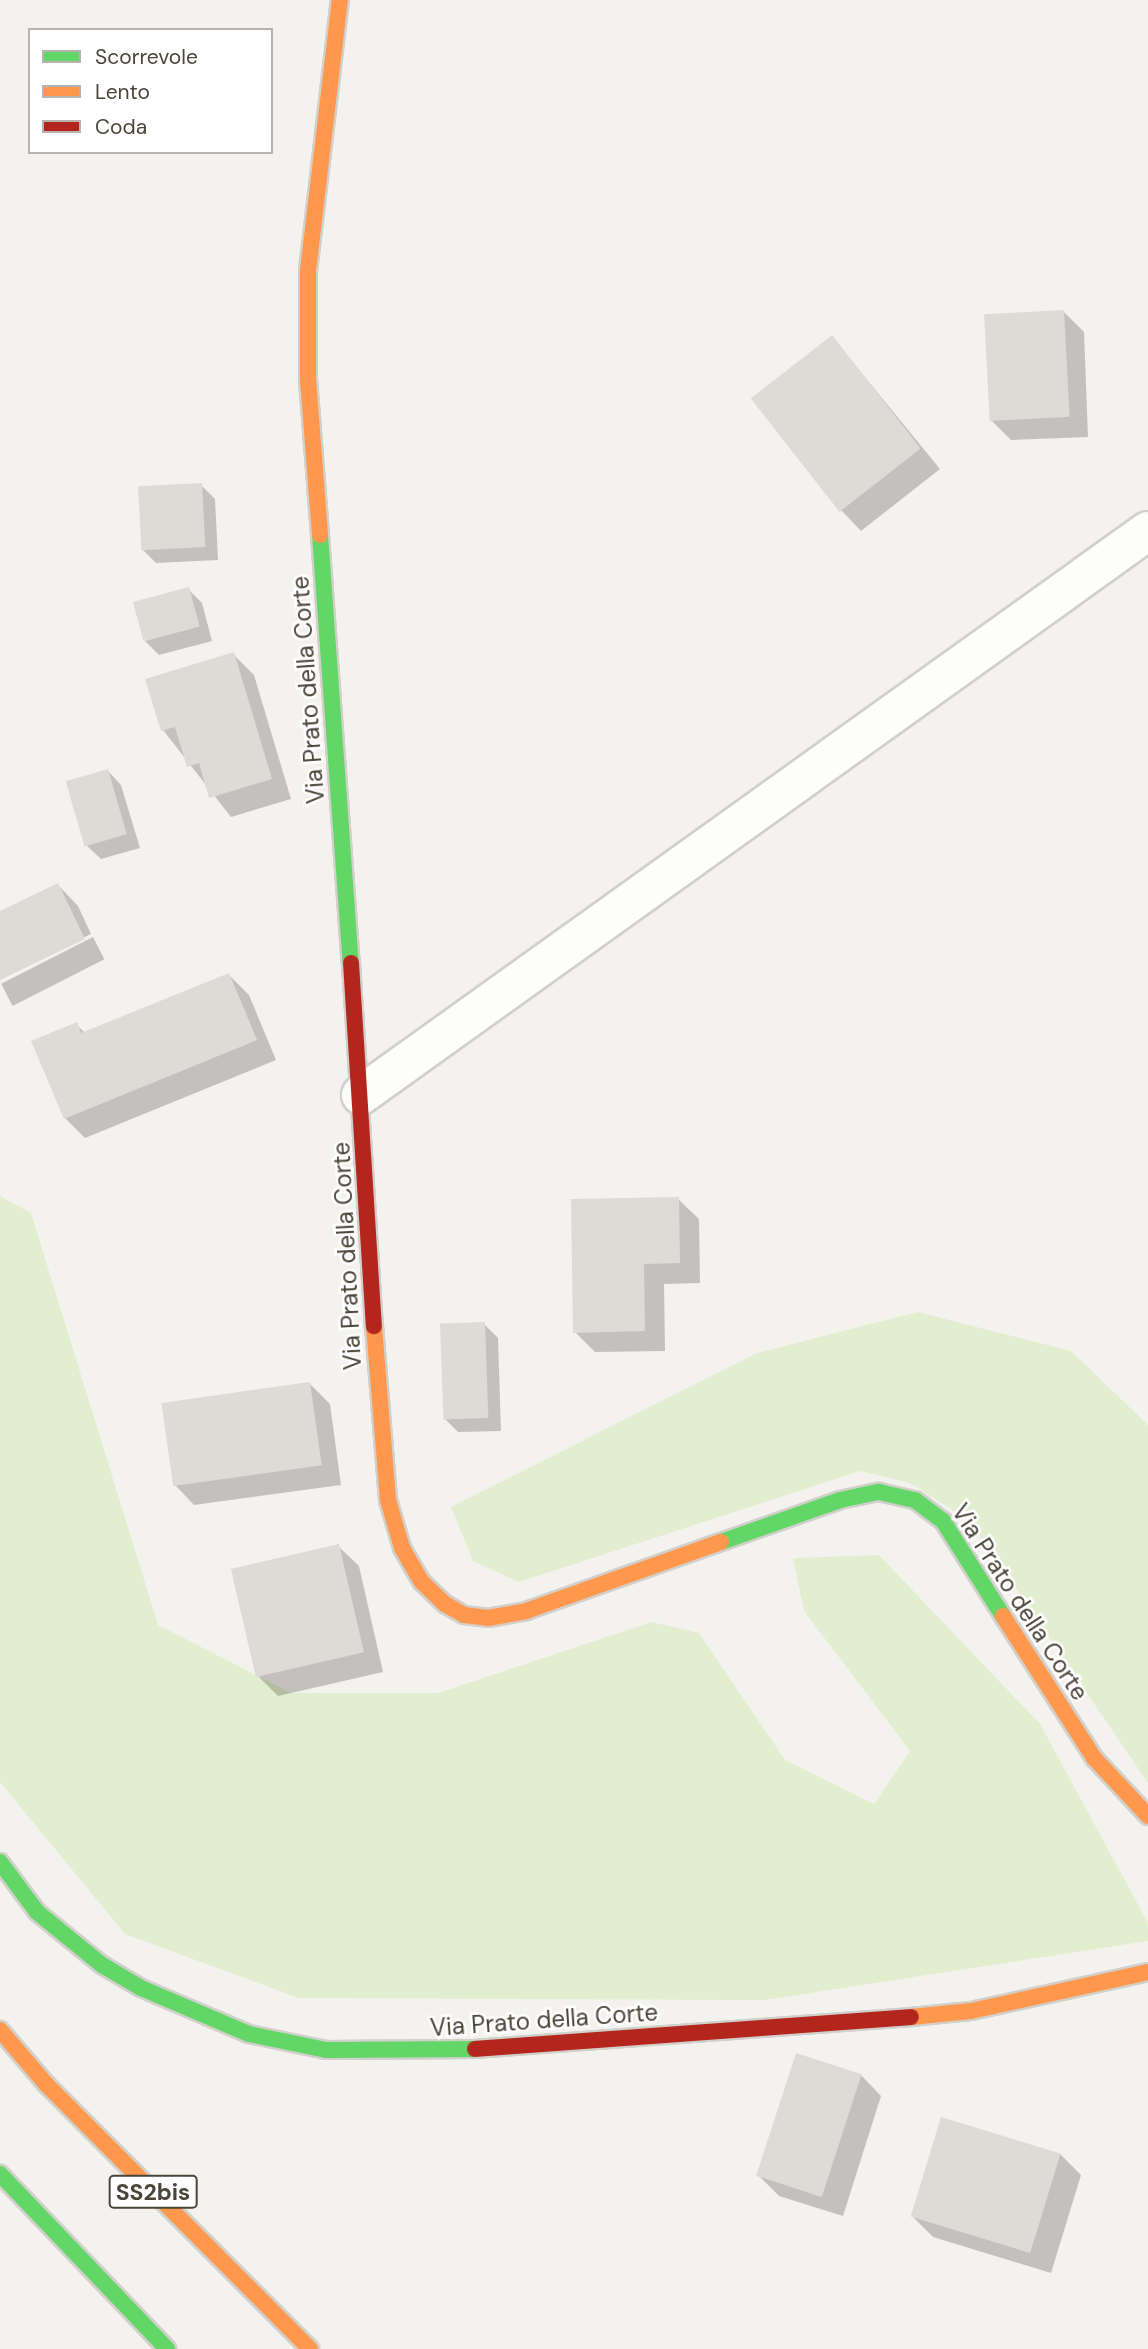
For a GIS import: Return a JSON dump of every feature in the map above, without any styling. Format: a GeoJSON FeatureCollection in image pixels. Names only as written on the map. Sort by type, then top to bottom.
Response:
{"type":"FeatureCollection","features":[{"type":"Feature","properties":{"kind":"main road","name":"Via Prato della Corte"},"geometry":{"type":"LineString","coordinates":[[340,0],[315,190],[308,271],[308,367],[361,1096],[378,1405],[388,1500],[402,1548],[436,1597],[464,1615],[501,1617],[840,1500],[893,1493],[925,1505],[943,1521],[1094,1758],[1148,1816]]}},
{"type":"Feature","properties":{"kind":"main road","name":"Via Prato della Corte"},"geometry":{"type":"LineString","coordinates":[[0,1863],[37,1912],[102,1965],[141,1988],[249,2034],[326,2050],[436,2052],[910,2017],[971,2011],[1148,1972]]}},
{"type":"Feature","properties":{"kind":"main road","name":"SS2bis"},"geometry":{"type":"LineString","coordinates":[[0,2031],[46,2084],[310,2349]]}},
{"type":"Feature","properties":{"kind":"main road"},"geometry":{"type":"LineString","coordinates":[[0,2174],[167,2349]]}},
{"type":"Feature","properties":{"kind":"street"},"geometry":{"type":"LineString","coordinates":[[361,1096],[1148,531]]}},
{"type":"Feature","properties":{"kind":"green space"},"geometry":{"type":"Polygon","coordinates":[[[0,1196],[31,1213],[158,1625],[291,1693],[438,1693],[652,1622],[699,1633],[785,1760],[874,1804],[910,1751],[804,1611],[793,1558],[879,1555],[1040,1724],[1148,1923],[1148,1941],[765,2000],[299,1998],[125,1934],[0,1782],[0,1196]]]}},
{"type":"Feature","properties":{"kind":"green space"},"geometry":{"type":"Polygon","coordinates":[[[918,1312],[1071,1351],[1148,1425],[1148,1783],[970,1521],[910,1483],[860,1471],[519,1582],[473,1561],[451,1507],[757,1353],[918,1312]]]}},
{"type":"Feature","properties":{"kind":"building"},"geometry":{"type":"Polygon","coordinates":[[[1064,310],[1070,417],[990,421],[984,314],[1064,310]]]}},
{"type":"Feature","properties":{"kind":"building"},"geometry":{"type":"Polygon","coordinates":[[[832,335],[921,448],[839,512],[751,398],[832,335]]]}},
{"type":"Feature","properties":{"kind":"building"},"geometry":{"type":"Polygon","coordinates":[[[202,483],[205,547],[141,550],[138,486],[202,483]]]}},
{"type":"Feature","properties":{"kind":"building"},"geometry":{"type":"Polygon","coordinates":[[[189,587],[200,627],[144,642],[133,602],[189,587]]]}},
{"type":"Feature","properties":{"kind":"building"},"geometry":{"type":"Polygon","coordinates":[[[234,652],[272,779],[209,798],[199,763],[187,767],[175,727],[161,731],[145,679],[234,652]]]}},
{"type":"Feature","properties":{"kind":"building"},"geometry":{"type":"Polygon","coordinates":[[[108,769],[127,834],[84,846],[66,781],[108,769]]]}},
{"type":"Feature","properties":{"kind":"building"},"geometry":{"type":"Polygon","coordinates":[[[58,883],[85,939],[0,980],[0,911],[58,883]]]}},
{"type":"Feature","properties":{"kind":"building"},"geometry":{"type":"Polygon","coordinates":[[[229,973],[257,1040],[64,1119],[31,1041],[77,1022],[81,1033],[229,973]]]}},
{"type":"Feature","properties":{"kind":"building"},"geometry":{"type":"Polygon","coordinates":[[[679,1197],[680,1263],[644,1264],[645,1331],[573,1333],[571,1199],[679,1197]]]}},
{"type":"Feature","properties":{"kind":"building"},"geometry":{"type":"Polygon","coordinates":[[[485,1322],[488,1418],[443,1420],[440,1324],[485,1322]]]}},
{"type":"Feature","properties":{"kind":"building"},"geometry":{"type":"Polygon","coordinates":[[[310,1382],[322,1465],[173,1486],[161,1403],[310,1382]]]}},
{"type":"Feature","properties":{"kind":"building"},"geometry":{"type":"Polygon","coordinates":[[[339,1544],[364,1652],[256,1677],[231,1569],[339,1544]]]}},
{"type":"Feature","properties":{"kind":"building"},"geometry":{"type":"Polygon","coordinates":[[[796,2053],[862,2074],[822,2197],[756,2176],[796,2053]]]}},
{"type":"Feature","properties":{"kind":"building"},"geometry":{"type":"Polygon","coordinates":[[[941,2117],[1061,2154],[1030,2253],[911,2216],[941,2117]]]}},
{"type":"Feature","properties":{"kind":"traffic: fast"},"geometry":{"type":"LineString","coordinates":[[320,535],[351,963]]}},
{"type":"Feature","properties":{"kind":"traffic: fast"},"geometry":{"type":"LineString","coordinates":[[721,1542],[840,1500],[879,1492],[915,1500],[943,1521],[1003,1616]]}},
{"type":"Feature","properties":{"kind":"traffic: fast"},"geometry":{"type":"LineString","coordinates":[[0,1862],[37,1912],[102,1965],[141,1988],[249,2034],[326,2050],[475,2049]]}},
{"type":"Feature","properties":{"kind":"traffic: fast"},"geometry":{"type":"LineString","coordinates":[[0,2174],[167,2349]]}},
{"type":"Feature","properties":{"kind":"traffic: slow"},"geometry":{"type":"LineString","coordinates":[[320,535],[308,378],[308,271],[340,0]]}},
{"type":"Feature","properties":{"kind":"traffic: slow"},"geometry":{"type":"LineString","coordinates":[[374,1326],[388,1500],[402,1548],[422,1582],[445,1604],[464,1615],[488,1618],[526,1611],[721,1542]]}},
{"type":"Feature","properties":{"kind":"traffic: slow"},"geometry":{"type":"LineString","coordinates":[[1003,1616],[1094,1758],[1148,1816]]}},
{"type":"Feature","properties":{"kind":"traffic: slow"},"geometry":{"type":"LineString","coordinates":[[911,2017],[971,2011],[1148,1972]]}},
{"type":"Feature","properties":{"kind":"traffic: slow"},"geometry":{"type":"LineString","coordinates":[[0,2030],[46,2084],[310,2349]]}},
{"type":"Feature","properties":{"kind":"traffic: jam"},"geometry":{"type":"LineString","coordinates":[[351,963],[374,1326]]}},
{"type":"Feature","properties":{"kind":"traffic: jam"},"geometry":{"type":"LineString","coordinates":[[475,2049],[911,2017]]}}]}
